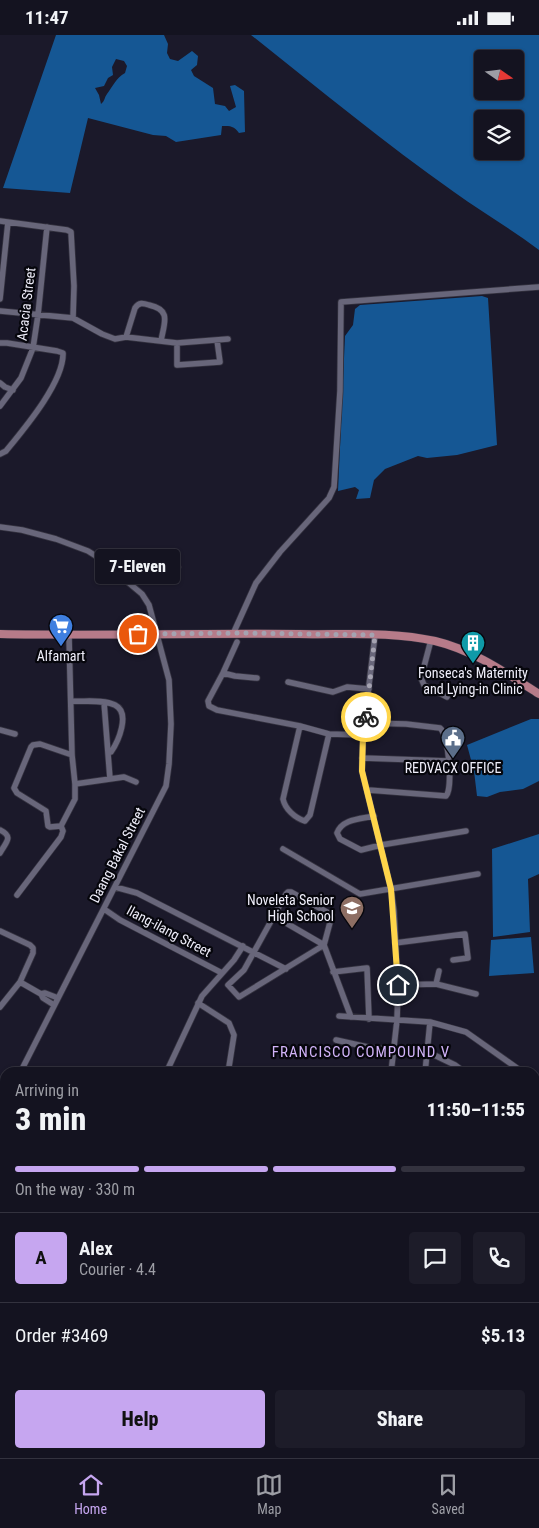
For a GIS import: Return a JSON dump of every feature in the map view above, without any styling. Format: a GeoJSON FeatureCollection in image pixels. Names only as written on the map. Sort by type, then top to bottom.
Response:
{"type":"FeatureCollection","features":[{"type":"Feature","properties":{"kind":"main road"},"geometry":{"type":"LineString","coordinates":[[0,634],[69,636],[156,633],[406,636],[431,640],[479,657],[539,693]]}},
{"type":"Feature","properties":{"kind":"street"},"geometry":{"type":"LineString","coordinates":[[0,221],[67,230],[71,233],[74,286],[73,318]]}},
{"type":"Feature","properties":{"kind":"street"},"geometry":{"type":"LineString","coordinates":[[0,299],[8,222]]}},
{"type":"Feature","properties":{"kind":"street","name":"Acacia Street"},"geometry":{"type":"LineString","coordinates":[[0,406],[21,378],[33,348],[47,227]]}},
{"type":"Feature","properties":{"kind":"street"},"geometry":{"type":"LineString","coordinates":[[238,634],[256,583],[280,552],[329,498],[334,487],[340,391],[341,303],[539,287]]}},
{"type":"Feature","properties":{"kind":"street"},"geometry":{"type":"LineString","coordinates":[[126,337],[135,308],[142,303],[160,307],[164,311],[162,341]]}},
{"type":"Feature","properties":{"kind":"street"},"geometry":{"type":"LineString","coordinates":[[0,311],[73,318],[115,339],[126,337],[177,343],[228,339]]}},
{"type":"Feature","properties":{"kind":"street"},"geometry":{"type":"LineString","coordinates":[[177,343],[177,365],[192,365],[220,362],[217,340]]}},
{"type":"Feature","properties":{"kind":"street"},"geometry":{"type":"LineString","coordinates":[[0,343],[61,351],[63,357],[56,381],[41,404],[6,451],[0,453]]}},
{"type":"Feature","properties":{"kind":"street"},"geometry":{"type":"LineString","coordinates":[[0,383],[13,390]]}},
{"type":"Feature","properties":{"kind":"street","name":"Daang Bakal Street"},"geometry":{"type":"LineString","coordinates":[[0,527],[30,532],[78,547],[99,558],[146,598],[169,680],[170,693],[171,724],[167,782],[23,1067]]}},
{"type":"Feature","properties":{"kind":"street"},"geometry":{"type":"LineString","coordinates":[[127,581],[178,567]]}},
{"type":"Feature","properties":{"kind":"street"},"geometry":{"type":"LineString","coordinates":[[375,635],[363,735],[362,771],[391,889],[398,985],[397,1020],[392,1067]]}},
{"type":"Feature","properties":{"kind":"street"},"geometry":{"type":"LineString","coordinates":[[17,895],[61,837],[61,826],[75,799],[76,784],[72,755],[69,636]]}},
{"type":"Feature","properties":{"kind":"street"},"geometry":{"type":"LineString","coordinates":[[431,640],[421,678],[424,685],[447,697]]}},
{"type":"Feature","properties":{"kind":"street"},"geometry":{"type":"LineString","coordinates":[[237,642],[224,673],[208,701],[208,706],[217,710],[300,726],[328,734],[363,735]]}},
{"type":"Feature","properties":{"kind":"street"},"geometry":{"type":"LineString","coordinates":[[224,673],[257,678]]}},
{"type":"Feature","properties":{"kind":"street"},"geometry":{"type":"LineString","coordinates":[[288,682],[333,692],[347,687],[369,689]]}},
{"type":"Feature","properties":{"kind":"street"},"geometry":{"type":"LineString","coordinates":[[71,701],[104,703],[115,705],[119,708],[123,724],[114,748],[108,753]]}},
{"type":"Feature","properties":{"kind":"street"},"geometry":{"type":"LineString","coordinates":[[104,703],[110,779]]}},
{"type":"Feature","properties":{"kind":"street"},"geometry":{"type":"LineString","coordinates":[[365,723],[406,724],[440,728],[443,730],[446,739],[448,761],[449,791],[446,796],[368,790]]}},
{"type":"Feature","properties":{"kind":"street"},"geometry":{"type":"LineString","coordinates":[[300,726],[283,799],[284,805],[296,817],[304,821],[310,815],[328,734]]}},
{"type":"Feature","properties":{"kind":"street"},"geometry":{"type":"LineString","coordinates":[[0,730],[15,734]]}},
{"type":"Feature","properties":{"kind":"street"},"geometry":{"type":"LineString","coordinates":[[61,826],[48,826],[46,811],[17,793],[14,788],[33,745],[40,745],[72,755]]}},
{"type":"Feature","properties":{"kind":"street"},"geometry":{"type":"LineString","coordinates":[[362,758],[448,761]]}},
{"type":"Feature","properties":{"kind":"street"},"geometry":{"type":"LineString","coordinates":[[76,784],[124,777],[136,782]]}},
{"type":"Feature","properties":{"kind":"street"},"geometry":{"type":"LineString","coordinates":[[374,817],[346,822],[339,827],[337,833],[340,839],[362,850],[380,845],[466,831]]}},
{"type":"Feature","properties":{"kind":"street"},"geometry":{"type":"LineString","coordinates":[[0,830],[7,834],[8,837],[0,853]]}},
{"type":"Feature","properties":{"kind":"street"},"geometry":{"type":"LineString","coordinates":[[283,849],[360,894],[478,874]]}},
{"type":"Feature","properties":{"kind":"street"},"geometry":{"type":"LineString","coordinates":[[115,887],[137,893],[286,969]]}},
{"type":"Feature","properties":{"kind":"street"},"geometry":{"type":"LineString","coordinates":[[324,945],[239,997],[228,985],[244,969],[288,892],[332,915],[324,945],[351,1017]]}},
{"type":"Feature","properties":{"kind":"street","name":"Ilang-ilang Street"},"geometry":{"type":"LineString","coordinates":[[104,909],[120,920],[222,973]]}},
{"type":"Feature","properties":{"kind":"street"},"geometry":{"type":"LineString","coordinates":[[274,916],[324,945]]}},
{"type":"Feature","properties":{"kind":"street"},"geometry":{"type":"LineString","coordinates":[[0,931],[33,948],[33,953],[20,982],[0,1007]]}},
{"type":"Feature","properties":{"kind":"street"},"geometry":{"type":"LineString","coordinates":[[395,943],[465,934],[468,958],[453,960]]}},
{"type":"Feature","properties":{"kind":"street"},"geometry":{"type":"LineString","coordinates":[[169,1067],[202,996],[234,961],[243,946]]}},
{"type":"Feature","properties":{"kind":"street"},"geometry":{"type":"LineString","coordinates":[[333,972],[367,969],[369,1019]]}},
{"type":"Feature","properties":{"kind":"street"},"geometry":{"type":"LineString","coordinates":[[436,984],[439,971]]}},
{"type":"Feature","properties":{"kind":"street"},"geometry":{"type":"LineString","coordinates":[[20,982],[42,994],[45,993],[58,998]]}},
{"type":"Feature","properties":{"kind":"street"},"geometry":{"type":"LineString","coordinates":[[398,985],[436,984],[476,994]]}},
{"type":"Feature","properties":{"kind":"street"},"geometry":{"type":"LineString","coordinates":[[42,994],[43,998],[54,1005]]}},
{"type":"Feature","properties":{"kind":"street"},"geometry":{"type":"LineString","coordinates":[[198,1003],[229,1023],[234,1035],[229,1067]]}},
{"type":"Feature","properties":{"kind":"street"},"geometry":{"type":"LineString","coordinates":[[339,1016],[430,1022],[466,1032],[516,1067]]}},
{"type":"Feature","properties":{"kind":"street"},"geometry":{"type":"LineString","coordinates":[[425,1067],[430,1022]]}},
{"type":"Feature","properties":{"kind":"street"},"geometry":{"type":"LineString","coordinates":[[336,1040],[372,1048],[394,1049]]}},
{"type":"Feature","properties":{"kind":"street"},"geometry":{"type":"LineString","coordinates":[[428,1052],[458,1067]]}},
{"type":"Feature","properties":{"kind":"water"},"geometry":{"type":"Polygon","coordinates":[[[56,35],[164,35],[168,44],[167,53],[170,59],[178,61],[192,51],[198,56],[197,65],[191,70],[194,76],[213,88],[215,104],[225,106],[229,111],[236,107],[230,86],[235,85],[244,91],[245,132],[239,133],[232,127],[222,126],[221,135],[176,142],[166,136],[153,135],[88,118],[70,193],[3,188],[56,35]],[[116,59],[112,67],[113,75],[108,78],[104,86],[95,88],[101,104],[115,82],[125,73],[127,66],[124,61],[116,59]]]}},
{"type":"Feature","properties":{"kind":"water"},"geometry":{"type":"Polygon","coordinates":[[[251,35],[539,35],[539,250],[428,173],[251,35]]]}},
{"type":"Feature","properties":{"kind":"water"},"geometry":{"type":"Polygon","coordinates":[[[482,296],[488,298],[497,445],[457,455],[427,458],[418,456],[385,469],[374,480],[370,498],[356,499],[359,490],[355,487],[338,491],[345,336],[353,325],[355,309],[360,305],[482,296]]]}},
{"type":"Feature","properties":{"kind":"water"},"geometry":{"type":"Polygon","coordinates":[[[531,719],[539,719],[539,781],[523,789],[500,792],[487,797],[477,796],[474,771],[467,745],[531,719]]]}},
{"type":"Feature","properties":{"kind":"water"},"geometry":{"type":"Polygon","coordinates":[[[539,834],[539,874],[528,879],[530,932],[493,937],[492,849],[539,834]]]}},
{"type":"Feature","properties":{"kind":"water"},"geometry":{"type":"Polygon","coordinates":[[[531,937],[534,973],[489,976],[491,940],[531,937]]]}},
{"type":"Feature","properties":{"kind":"way so far"},"geometry":{"type":"LineString","coordinates":[[138,634],[375,635],[366,717]]}},
{"type":"Feature","properties":{"kind":"place","name":"7-Eleven"},"geometry":{"type":"Point","coordinates":[138,634]}},
{"type":"Feature","properties":{"kind":"place","name":"Alfamart"},"geometry":{"type":"Point","coordinates":[61,647]}},
{"type":"Feature","properties":{"kind":"place","name":"Fonseca's Maternity and Lying-in Clinic"},"geometry":{"type":"Point","coordinates":[473,664]}},
{"type":"Feature","properties":{"kind":"place","name":"REDVACX OFFICE"},"geometry":{"type":"Point","coordinates":[453,759]}},
{"type":"Feature","properties":{"kind":"place","name":"Noveleta Senior High School"},"geometry":{"type":"Point","coordinates":[352,929]}},
{"type":"Feature","properties":{"kind":"district","name":"FRANCISCO COMPOUND V"},"geometry":{"type":"Point","coordinates":[361,1052]}},
{"type":"Feature","properties":{"kind":"route"},"geometry":{"type":"LineString","coordinates":[[366,717],[363,735],[362,771],[391,889],[398,985]]}}]}
